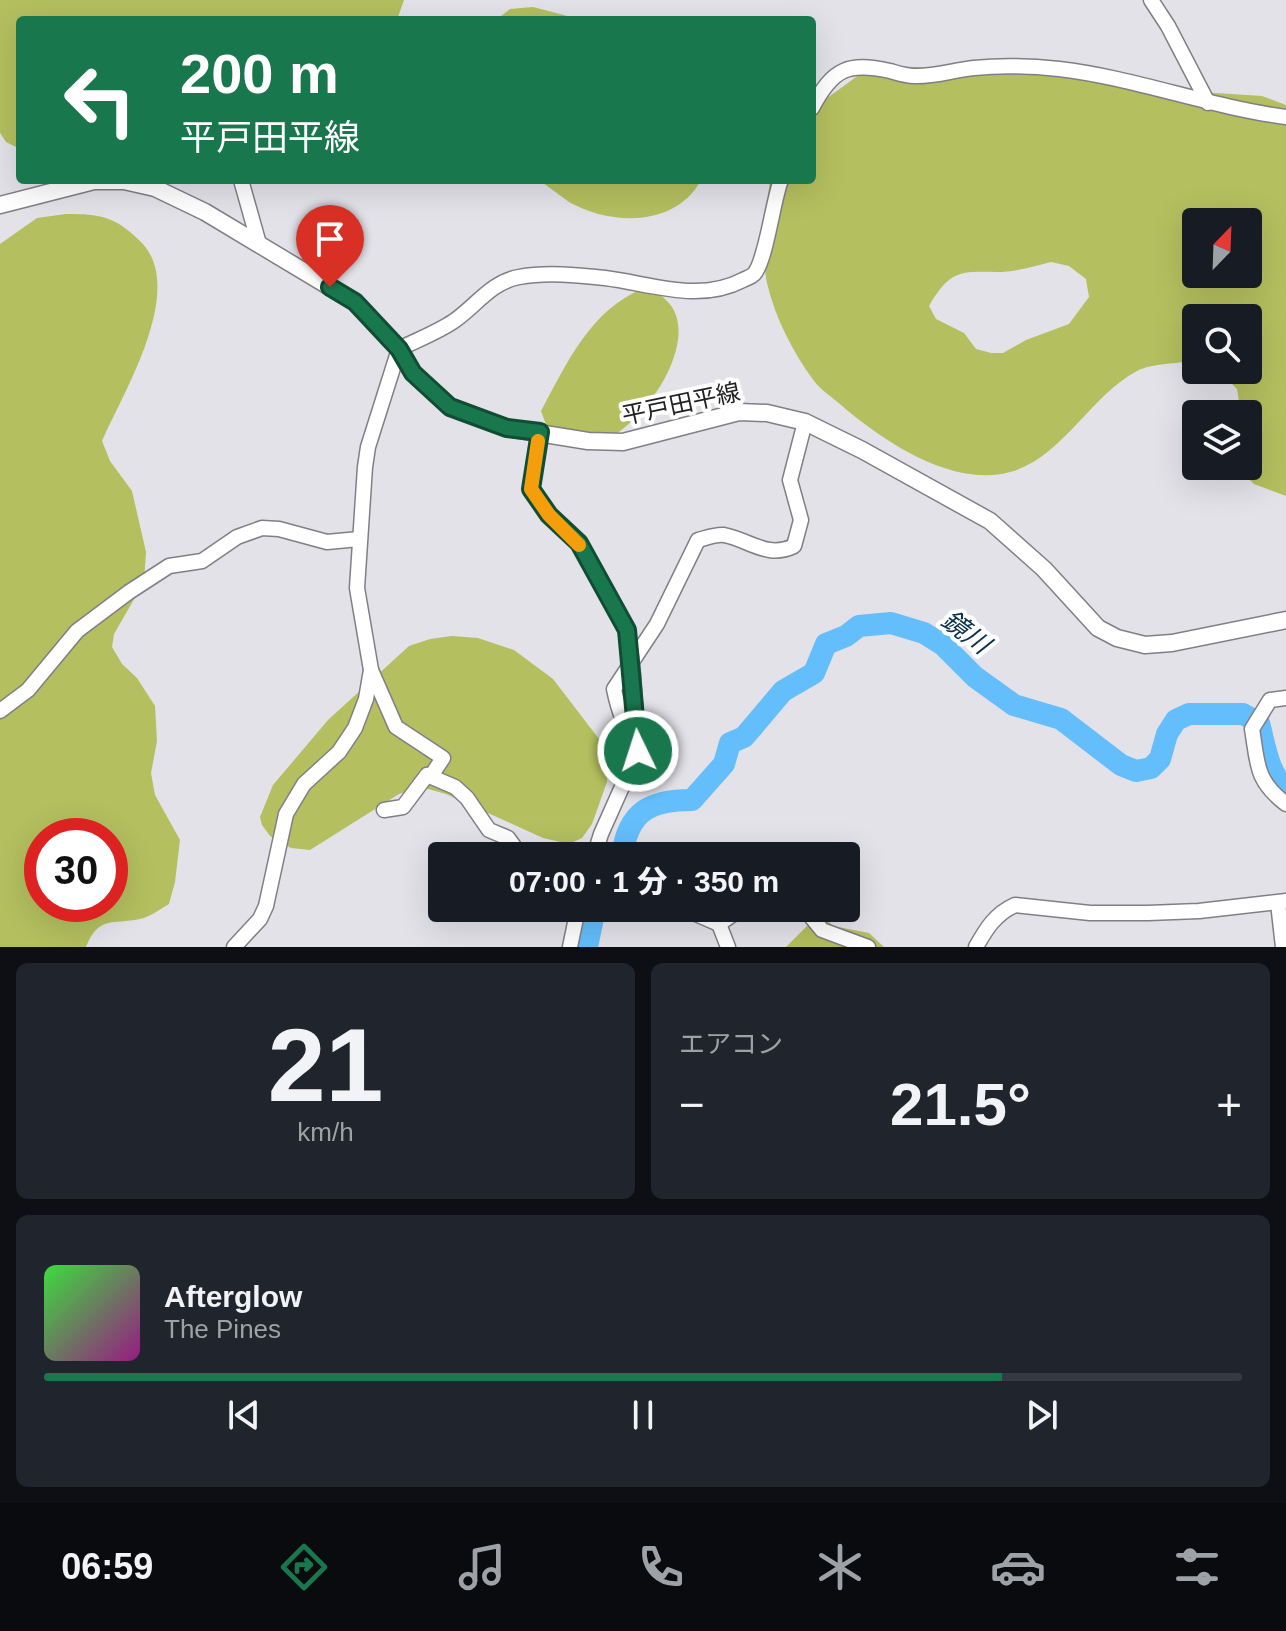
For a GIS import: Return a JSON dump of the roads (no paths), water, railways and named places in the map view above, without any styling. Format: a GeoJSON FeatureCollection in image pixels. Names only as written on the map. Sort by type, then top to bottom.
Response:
{"type":"FeatureCollection","features":[{"type":"Feature","properties":{"kind":"main road","name":"平戸田平線"},"geometry":{"type":"LineString","coordinates":[[0,205],[79,184]]}},
{"type":"Feature","properties":{"kind":"main road","name":"平戸田平線"},"geometry":{"type":"LineString","coordinates":[[137,184],[155,188],[205,212],[355,302],[399,349],[413,373],[450,407],[507,428],[588,441],[623,442],[739,412],[767,413],[805,422],[990,521],[1044,569],[1098,628],[1117,638],[1145,645],[1172,643],[1286,620]]}},
{"type":"Feature","properties":{"kind":"street"},"geometry":{"type":"LineString","coordinates":[[1151,0],[1164,18],[1208,103]]}},
{"type":"Feature","properties":{"kind":"street"},"geometry":{"type":"LineString","coordinates":[[816,102],[829,83],[845,69],[862,65],[914,76],[975,68],[1026,66],[1062,70],[1239,111],[1286,117]]}},
{"type":"Feature","properties":{"kind":"street"},"geometry":{"type":"LineString","coordinates":[[242,184],[259,244]]}},
{"type":"Feature","properties":{"kind":"street"},"geometry":{"type":"LineString","coordinates":[[431,776],[443,758],[396,727],[371,670],[357,588],[368,447],[399,349],[455,321],[483,295],[517,277],[605,278],[681,291],[726,289],[754,274],[780,184]]}},
{"type":"Feature","properties":{"kind":"street"},"geometry":{"type":"LineString","coordinates":[[637,745],[618,708],[614,689],[657,624],[698,540],[722,534],[764,551],[783,551],[794,546],[801,520],[790,480],[805,422]]}},
{"type":"Feature","properties":{"kind":"street"},"geometry":{"type":"LineString","coordinates":[[540,432],[531,489],[549,515],[579,543],[627,630],[630,649],[637,745],[629,776],[598,842]]}},
{"type":"Feature","properties":{"kind":"street"},"geometry":{"type":"LineString","coordinates":[[0,711],[34,684],[77,631],[169,566],[202,561],[237,537],[262,528],[279,529],[327,542],[359,539]]}},
{"type":"Feature","properties":{"kind":"street"},"geometry":{"type":"LineString","coordinates":[[234,947],[260,919],[266,906],[286,814],[304,784],[339,752],[355,728],[366,699],[371,670]]}},
{"type":"Feature","properties":{"kind":"street"},"geometry":{"type":"LineString","coordinates":[[1286,698],[1270,700],[1252,729],[1261,775],[1267,789],[1286,804]]}},
{"type":"Feature","properties":{"kind":"street"},"geometry":{"type":"LineString","coordinates":[[384,810],[403,807],[427,775],[431,776],[455,787],[467,798],[489,830],[511,842]]}},
{"type":"Feature","properties":{"kind":"street"},"geometry":{"type":"LineString","coordinates":[[976,947],[990,922],[1015,905],[1090,913],[1148,913],[1282,902],[1283,947]]}},
{"type":"Feature","properties":{"kind":"street"},"geometry":{"type":"LineString","coordinates":[[570,947],[575,922]]}},
{"type":"Feature","properties":{"kind":"street"},"geometry":{"type":"LineString","coordinates":[[714,922],[719,924],[728,947]]}},
{"type":"Feature","properties":{"kind":"street"},"geometry":{"type":"LineString","coordinates":[[815,922],[822,930],[868,947]]}},
{"type":"Feature","properties":{"kind":"waterway","name":"鏡川"},"geometry":{"type":"LineString","coordinates":[[625,842],[630,828],[644,811],[664,802],[692,800],[724,764],[730,743],[744,737],[783,691],[814,673],[826,644],[846,636],[859,626],[891,623],[924,633],[943,645],[975,677],[1014,705],[1061,719],[1121,765],[1136,771],[1151,768],[1160,759],[1167,734],[1176,720],[1189,714],[1243,714],[1259,723],[1271,767],[1286,789]]}},
{"type":"Feature","properties":{"kind":"waterway","name":"鏡川"},"geometry":{"type":"LineString","coordinates":[[587,947],[592,922]]}}]}
